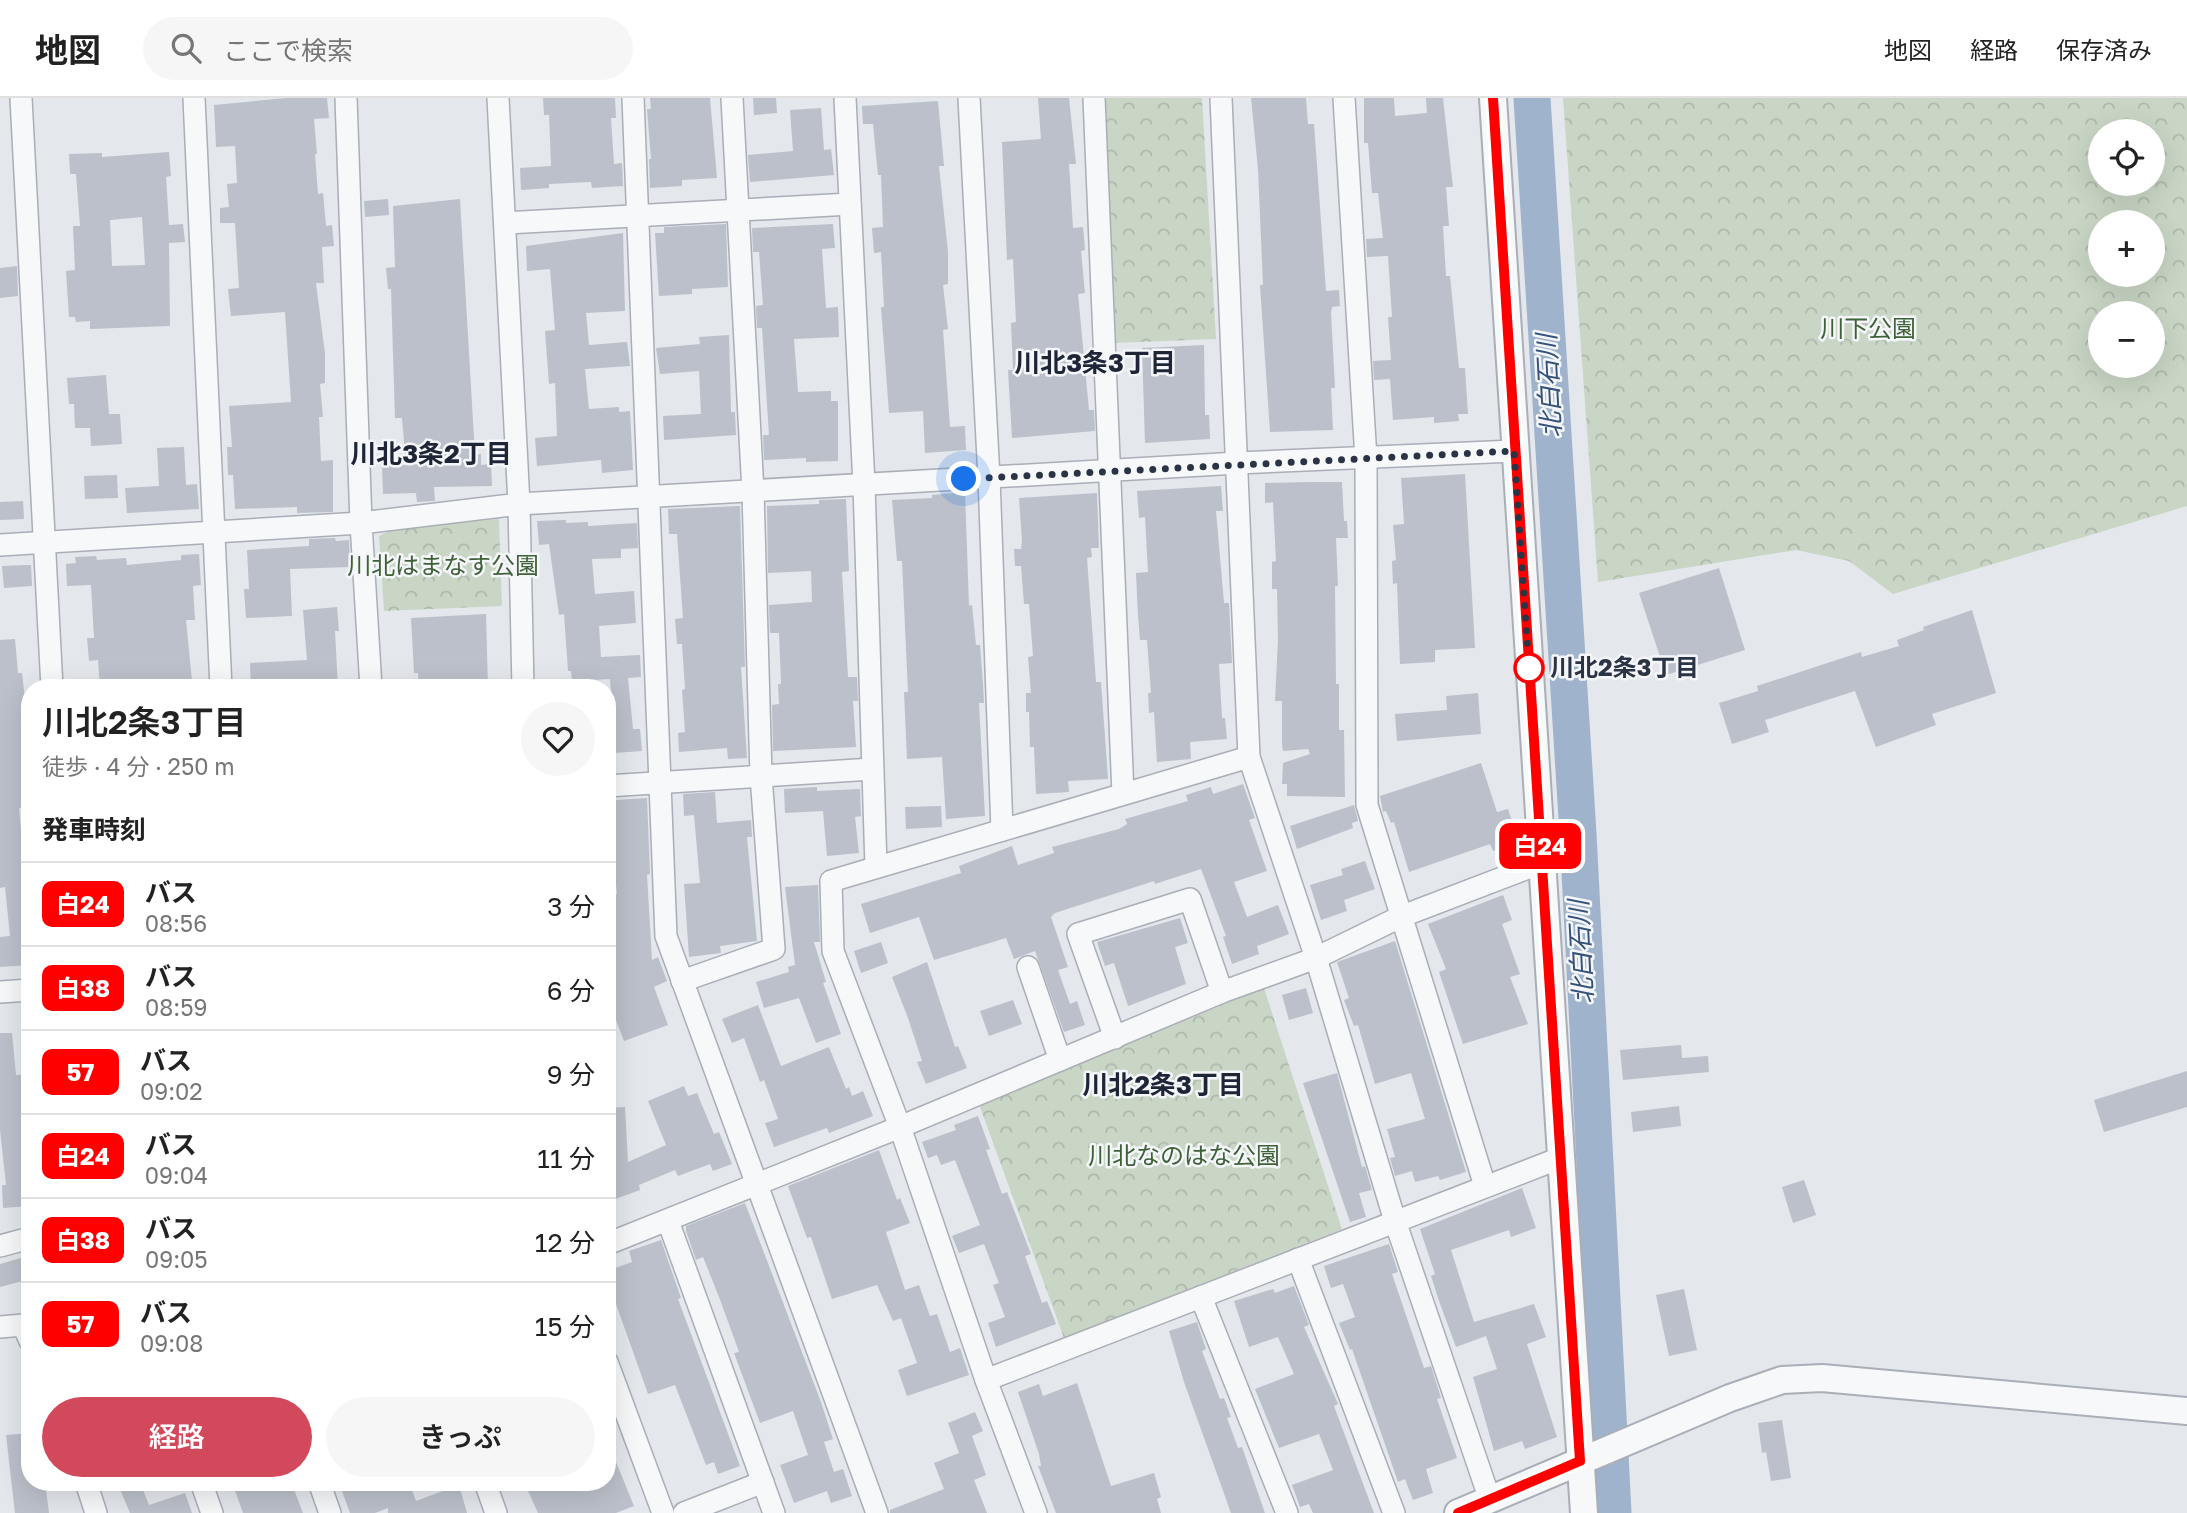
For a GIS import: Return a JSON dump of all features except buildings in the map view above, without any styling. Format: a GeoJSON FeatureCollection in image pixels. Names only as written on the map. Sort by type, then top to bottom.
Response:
{"type":"FeatureCollection","features":[{"type":"Feature","properties":{"kind":"street"},"geometry":{"type":"LineString","coordinates":[[21,98],[52,679]]}},
{"type":"Feature","properties":{"kind":"street"},"geometry":{"type":"LineString","coordinates":[[194,98],[221,679]]}},
{"type":"Feature","properties":{"kind":"street"},"geometry":{"type":"LineString","coordinates":[[346,98],[361,523],[370,679]]}},
{"type":"Feature","properties":{"kind":"street"},"geometry":{"type":"LineString","coordinates":[[498,98],[519,504],[523,679]]}},
{"type":"Feature","properties":{"kind":"street"},"geometry":{"type":"LineString","coordinates":[[634,98],[666,936],[759,1184],[877,1513]]}},
{"type":"Feature","properties":{"kind":"street"},"geometry":{"type":"LineString","coordinates":[[682,981],[774,949],[761,776],[753,492],[733,98]]}},
{"type":"Feature","properties":{"kind":"street"},"geometry":{"type":"LineString","coordinates":[[845,98],[864,485],[876,867]]}},
{"type":"Feature","properties":{"kind":"street"},"geometry":{"type":"LineString","coordinates":[[970,98],[989,478],[1002,830]]}},
{"type":"Feature","properties":{"kind":"street"},"geometry":{"type":"LineString","coordinates":[[1094,98],[1107,470],[1123,794]]}},
{"type":"Feature","properties":{"kind":"street"},"geometry":{"type":"LineString","coordinates":[[1221,98],[1249,757],[1316,958],[1395,1222],[1490,1500]]}},
{"type":"Feature","properties":{"kind":"street"},"geometry":{"type":"LineString","coordinates":[[1344,98],[1366,459],[1367,805],[1485,1186]]}},
{"type":"Feature","properties":{"kind":"street"},"geometry":{"type":"LineString","coordinates":[[1493,98],[1560,1158],[1589,1458],[1584,1513]]}},
{"type":"Feature","properties":{"kind":"street"},"geometry":{"type":"LineString","coordinates":[[506,223],[850,204]]}},
{"type":"Feature","properties":{"kind":"street"},"geometry":{"type":"LineString","coordinates":[[0,545],[361,523],[519,504],[1238,463],[1514,451]]}},
{"type":"Feature","properties":{"kind":"street"},"geometry":{"type":"LineString","coordinates":[[1036,1513],[986,1380],[900,1127],[833,951],[831,881],[1249,757]]}},
{"type":"Feature","properties":{"kind":"street"},"geometry":{"type":"LineString","coordinates":[[616,785],[872,769]]}},
{"type":"Feature","properties":{"kind":"street"},"geometry":{"type":"LineString","coordinates":[[616,1241],[900,1127],[1223,992],[1316,958],[1400,917],[1541,863]]}},
{"type":"Feature","properties":{"kind":"street"},"geometry":{"type":"LineString","coordinates":[[1115,1038],[1079,934],[1190,899],[1223,992]]}},
{"type":"Feature","properties":{"kind":"street"},"geometry":{"type":"LineString","coordinates":[[1028,967],[1060,1060]]}},
{"type":"Feature","properties":{"kind":"street"},"geometry":{"type":"LineString","coordinates":[[0,992],[21,991]]}},
{"type":"Feature","properties":{"kind":"street"},"geometry":{"type":"LineString","coordinates":[[986,1380],[1560,1158]]}},
{"type":"Feature","properties":{"kind":"street"},"geometry":{"type":"LineString","coordinates":[[668,1221],[774,1513]]}},
{"type":"Feature","properties":{"kind":"street"},"geometry":{"type":"LineString","coordinates":[[0,1246],[21,1240]]}},
{"type":"Feature","properties":{"kind":"street"},"geometry":{"type":"LineString","coordinates":[[1298,1259],[1394,1513]]}},
{"type":"Feature","properties":{"kind":"street"},"geometry":{"type":"LineString","coordinates":[[1201,1297],[1287,1513]]}},
{"type":"Feature","properties":{"kind":"street"},"geometry":{"type":"LineString","coordinates":[[0,1327],[21,1325]]}},
{"type":"Feature","properties":{"kind":"street"},"geometry":{"type":"LineString","coordinates":[[1458,1513],[1730,1398],[1782,1380],[1822,1378],[2187,1411]]}},
{"type":"Feature","properties":{"kind":"street"},"geometry":{"type":"LineString","coordinates":[[616,1386],[663,1513]]}},
{"type":"Feature","properties":{"kind":"street"},"geometry":{"type":"LineString","coordinates":[[684,1513],[763,1482]]}},
{"type":"Feature","properties":{"kind":"street"},"geometry":{"type":"LineString","coordinates":[[89,1491],[96,1513]]}},
{"type":"Feature","properties":{"kind":"street"},"geometry":{"type":"LineString","coordinates":[[204,1491],[212,1513]]}},
{"type":"Feature","properties":{"kind":"street"},"geometry":{"type":"LineString","coordinates":[[322,1491],[330,1513]]}},
{"type":"Feature","properties":{"kind":"street"},"geometry":{"type":"LineString","coordinates":[[488,1491],[496,1513]]}},
{"type":"Feature","properties":{"kind":"green space"},"geometry":{"type":"Polygon","coordinates":[[[1100,98],[1202,98],[1216,339],[1113,343],[1100,98]]]}},
{"type":"Feature","properties":{"kind":"green space","name":"川下公園"},"geometry":{"type":"Polygon","coordinates":[[[1563,98],[2187,98],[2187,506],[1893,594],[1849,561],[1796,550],[1598,582],[1563,98]]]}},
{"type":"Feature","properties":{"kind":"green space","name":"川北はまなす公園"},"geometry":{"type":"Polygon","coordinates":[[[499,519],[502,606],[384,611],[379,536],[394,528],[499,519]]]}},
{"type":"Feature","properties":{"kind":"green space","name":"川北なのはな公園"},"geometry":{"type":"Polygon","coordinates":[[[1264,988],[1342,1229],[1064,1338],[979,1104],[1264,988]]]}},
{"type":"Feature","properties":{"kind":"waterway","name":"北白石川"},"geometry":{"type":"LineString","coordinates":[[1532,98],[1578,834],[1613,1513]]}},
{"type":"Feature","properties":{"kind":"bus line","name":"白24"},"geometry":{"type":"LineString","coordinates":[[1458,1513],[1580,1461],[1493,98]]}},
{"type":"Feature","properties":{"kind":"place","name":"川北2条3丁目"},"geometry":{"type":"Point","coordinates":[1529,668]}},
{"type":"Feature","properties":{"kind":"district","name":"川北3条3丁目"},"geometry":{"type":"Point","coordinates":[1095,363]}},
{"type":"Feature","properties":{"kind":"district","name":"川北3条2丁目"},"geometry":{"type":"Point","coordinates":[431,454]}},
{"type":"Feature","properties":{"kind":"district","name":"川北2条3丁目"},"geometry":{"type":"Point","coordinates":[1163,1085]}},
{"type":"Feature","properties":{"kind":"route"},"geometry":{"type":"LineString","coordinates":[[964,479],[1514,451],[1529,668]]}}]}
